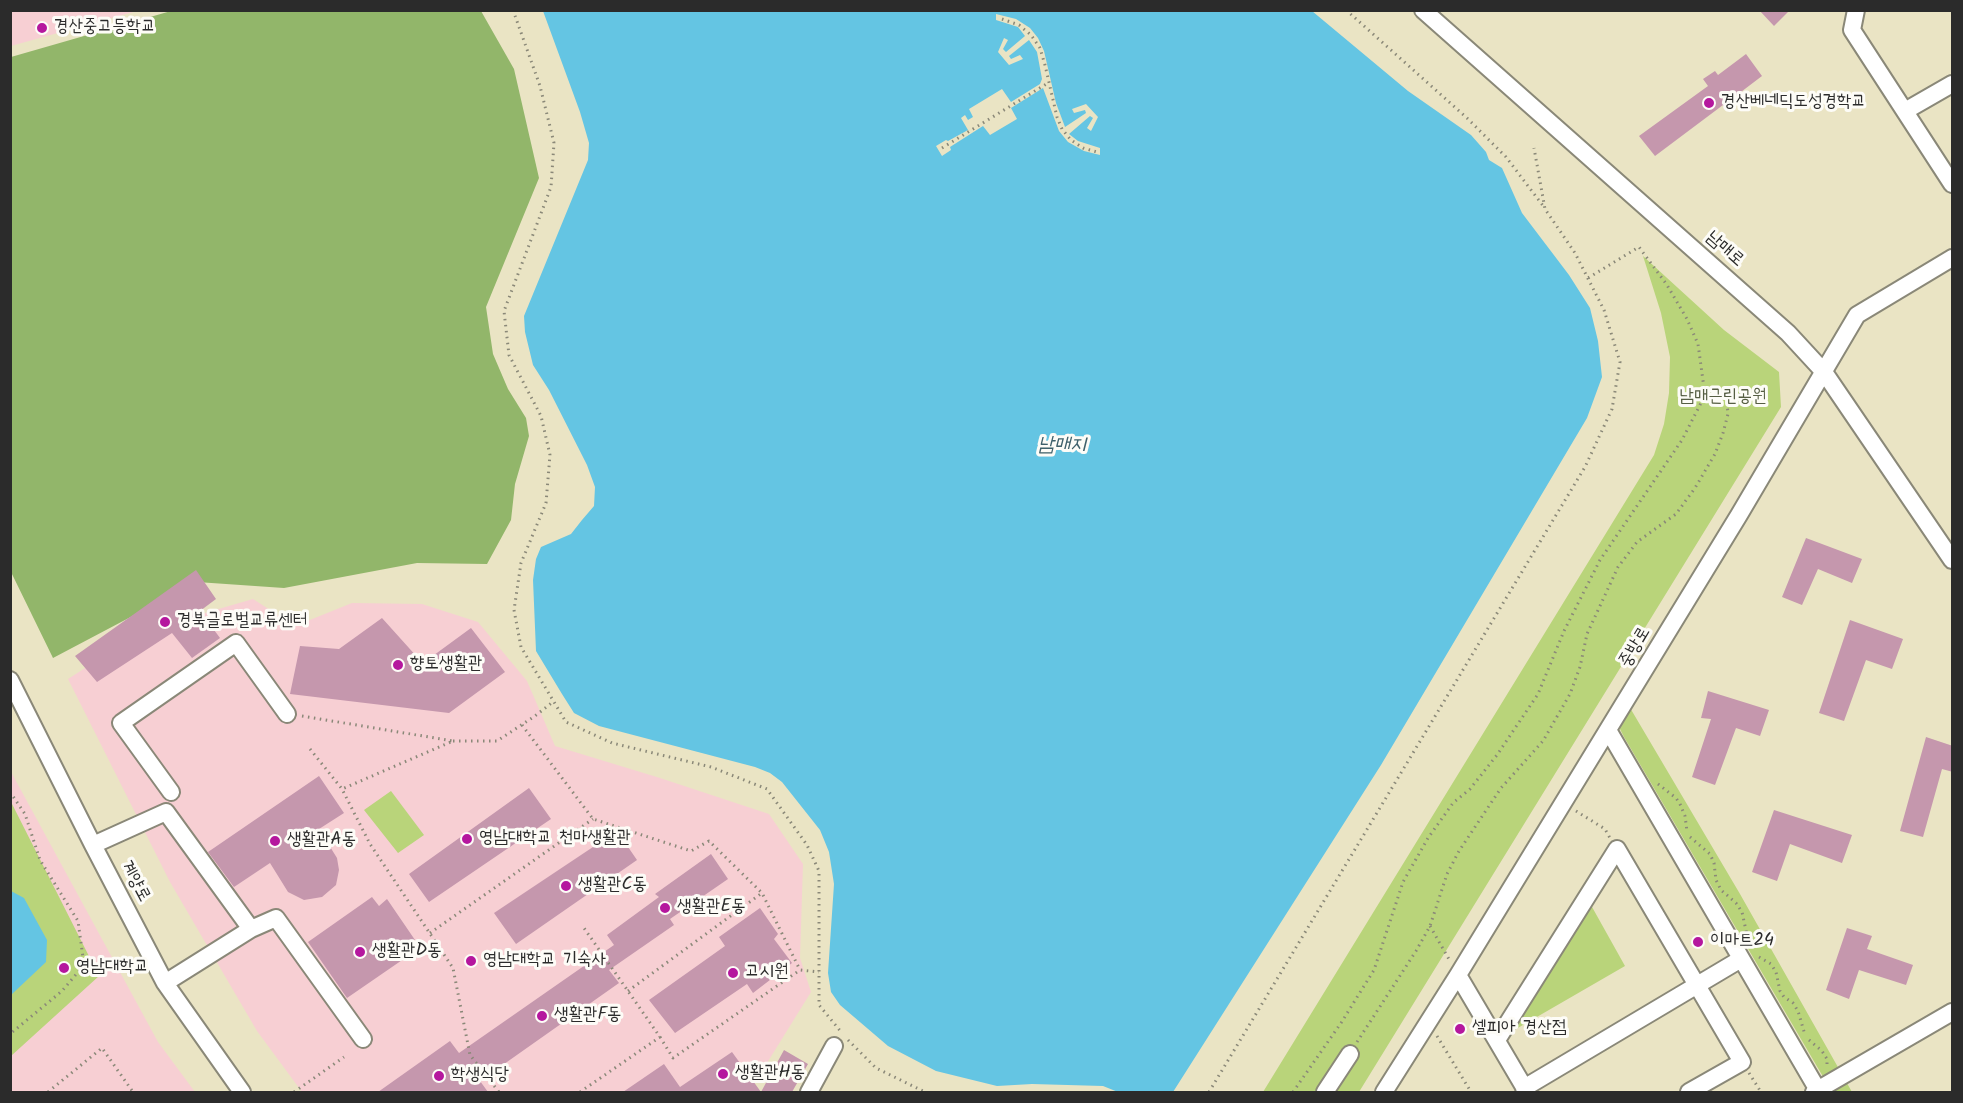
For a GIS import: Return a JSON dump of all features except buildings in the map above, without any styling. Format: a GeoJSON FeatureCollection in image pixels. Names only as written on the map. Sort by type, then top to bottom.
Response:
{"type":"FeatureCollection","features":[{"type":"Feature","properties":{"kind":"street","name":"남매로"},"geometry":{"type":"LineString","coordinates":[[1423,10],[1773,320],[1824,372],[1953,560]]}},
{"type":"Feature","properties":{"kind":"street"},"geometry":{"type":"LineString","coordinates":[[1856,10],[1852,30],[1953,184]]}},
{"type":"Feature","properties":{"kind":"street"},"geometry":{"type":"LineString","coordinates":[[1905,111],[1953,84]]}},
{"type":"Feature","properties":{"kind":"street","name":"중방로"},"geometry":{"type":"LineString","coordinates":[[1384,1092],[1739,515],[1857,315],[1953,258]]}},
{"type":"Feature","properties":{"kind":"street"},"geometry":{"type":"LineString","coordinates":[[171,792],[121,723],[236,643],[287,714]]}},
{"type":"Feature","properties":{"kind":"street","name":"계양로"},"geometry":{"type":"LineString","coordinates":[[10,680],[165,983],[242,1092]]}},
{"type":"Feature","properties":{"kind":"street"},"geometry":{"type":"LineString","coordinates":[[1608,730],[1748,954],[1817,1092],[1953,1012]]}},
{"type":"Feature","properties":{"kind":"street"},"geometry":{"type":"LineString","coordinates":[[93,845],[166,812],[251,929]]}},
{"type":"Feature","properties":{"kind":"street"},"geometry":{"type":"LineString","coordinates":[[1497,1040],[1617,849],[1742,1062],[1689,1092]]}},
{"type":"Feature","properties":{"kind":"street"},"geometry":{"type":"LineString","coordinates":[[165,983],[251,929],[276,918],[363,1039]]}},
{"type":"Feature","properties":{"kind":"street"},"geometry":{"type":"LineString","coordinates":[[1458,975],[1525,1090],[1748,954]]}},
{"type":"Feature","properties":{"kind":"street"},"geometry":{"type":"LineString","coordinates":[[809,1092],[834,1046]]}},
{"type":"Feature","properties":{"kind":"street"},"geometry":{"type":"LineString","coordinates":[[1329,1091],[1350,1054]]}},
{"type":"Feature","properties":{"kind":"path"},"geometry":{"type":"LineString","coordinates":[[513,10],[540,86],[554,143],[552,187],[504,311],[509,355],[541,416],[550,455],[546,503],[521,563],[514,610],[521,647],[566,722],[612,743],[711,767],[767,789],[807,845],[819,871],[819,1005],[876,1068],[925,1092]]}},
{"type":"Feature","properties":{"kind":"path"},"geometry":{"type":"LineString","coordinates":[[1209,1092],[1590,458],[1612,409],[1620,362],[1604,310],[1575,253],[1506,157],[1467,118],[1346,10]]}},
{"type":"Feature","properties":{"kind":"path"},"geometry":{"type":"LineString","coordinates":[[1002,19],[1019,25],[1031,35],[1040,48],[1062,129],[1071,140],[1083,148],[1096,152]]}},
{"type":"Feature","properties":{"kind":"path"},"geometry":{"type":"LineString","coordinates":[[942,148],[1048,83]]}},
{"type":"Feature","properties":{"kind":"path"},"geometry":{"type":"LineString","coordinates":[[1534,148],[1545,209]]}},
{"type":"Feature","properties":{"kind":"path"},"geometry":{"type":"LineString","coordinates":[[1293,1092],[1341,1023],[1374,970],[1403,882],[1428,838],[1453,803],[1470,789],[1497,754],[1538,694],[1563,631],[1600,560],[1682,440],[1701,403],[1702,364],[1698,344],[1688,319],[1639,247],[1588,278]]}},
{"type":"Feature","properties":{"kind":"path"},"geometry":{"type":"LineString","coordinates":[[1703,392],[1743,393]]}},
{"type":"Feature","properties":{"kind":"path"},"geometry":{"type":"LineString","coordinates":[[1350,1054],[1430,926],[1447,874],[1459,851],[1502,788],[1544,741],[1570,693],[1580,667],[1587,634],[1618,567],[1637,542],[1676,514],[1715,454],[1728,414],[1726,393]]}},
{"type":"Feature","properties":{"kind":"path"},"geometry":{"type":"LineString","coordinates":[[287,714],[453,741],[497,741],[554,701]]}},
{"type":"Feature","properties":{"kind":"path"},"geometry":{"type":"LineString","coordinates":[[522,725],[593,819],[691,850],[708,841],[762,893],[800,970]]}},
{"type":"Feature","properties":{"kind":"path"},"geometry":{"type":"LineString","coordinates":[[342,789],[453,741]]}},
{"type":"Feature","properties":{"kind":"path"},"geometry":{"type":"LineString","coordinates":[[310,749],[342,789],[370,844],[453,968],[470,1055],[499,1092]]}},
{"type":"Feature","properties":{"kind":"path"},"geometry":{"type":"LineString","coordinates":[[1658,784],[1676,798],[1684,812],[1687,834],[1710,854],[1714,863],[1716,880],[1721,890],[1737,903],[1751,942]]}},
{"type":"Feature","properties":{"kind":"path"},"geometry":{"type":"LineString","coordinates":[[10,792],[25,814],[40,860],[78,921],[84,965],[62,991],[10,1035]]}},
{"type":"Feature","properties":{"kind":"path"},"geometry":{"type":"LineString","coordinates":[[1563,804],[1605,829],[1617,849]]}},
{"type":"Feature","properties":{"kind":"path"},"geometry":{"type":"LineString","coordinates":[[430,933],[593,819]]}},
{"type":"Feature","properties":{"kind":"path"},"geometry":{"type":"LineString","coordinates":[[628,991],[762,893]]}},
{"type":"Feature","properties":{"kind":"path"},"geometry":{"type":"LineString","coordinates":[[1430,926],[1458,975]]}},
{"type":"Feature","properties":{"kind":"path"},"geometry":{"type":"LineString","coordinates":[[584,928],[673,1058],[800,970],[819,972]]}},
{"type":"Feature","properties":{"kind":"path"},"geometry":{"type":"LineString","coordinates":[[1748,954],[1771,964],[1776,972],[1780,991],[1793,1003],[1805,1034],[1809,1041],[1822,1051],[1827,1059],[1827,1066]]}},
{"type":"Feature","properties":{"kind":"path"},"geometry":{"type":"LineString","coordinates":[[1428,1022],[1471,1092]]}},
{"type":"Feature","properties":{"kind":"path"},"geometry":{"type":"LineString","coordinates":[[580,1092],[660,1037]]}},
{"type":"Feature","properties":{"kind":"path"},"geometry":{"type":"LineString","coordinates":[[48,1092],[102,1048],[133,1092]]}},
{"type":"Feature","properties":{"kind":"path"},"geometry":{"type":"LineString","coordinates":[[294,1092],[344,1057]]}},
{"type":"Feature","properties":{"kind":"path"},"geometry":{"type":"LineString","coordinates":[[1742,1062],[1761,1092]]}},
{"type":"Feature","properties":{"kind":"shaded area","name":"경산중고등학교"},"geometry":{"type":"Polygon","coordinates":[[[11,10],[137,10],[137,11],[11,46],[11,10]]]}},
{"type":"Feature","properties":{"kind":"shaded area","name":"영남대학교 천마생활관"},"geometry":{"type":"Polygon","coordinates":[[[253,599],[295,626],[352,603],[422,604],[478,622],[527,681],[555,746],[769,814],[803,864],[800,958],[811,992],[749,1092],[302,1092],[257,1031],[170,882],[68,679],[143,631],[253,599]]]}},
{"type":"Feature","properties":{"kind":"shaded area","name":"영남대학교"},"geometry":{"type":"Polygon","coordinates":[[[10,770],[158,1042],[195,1092],[11,1092],[10,770]]]}},
{"type":"Feature","properties":{"kind":"green space"},"geometry":{"type":"Polygon","coordinates":[[[171,11],[481,11],[514,69],[539,178],[486,307],[493,354],[508,389],[526,418],[529,436],[515,484],[511,520],[487,564],[417,563],[284,588],[197,582],[53,658],[11,572],[11,57],[171,11]]]}},
{"type":"Feature","properties":{"kind":"green space","name":"남매근린공원"},"geometry":{"type":"Polygon","coordinates":[[[1643,256],[1724,330],[1779,372],[1781,407],[1359,1092],[1263,1092],[1654,455],[1664,424],[1669,393],[1670,357],[1661,313],[1643,256]]]}},
{"type":"Feature","properties":{"kind":"green space"},"geometry":{"type":"Polygon","coordinates":[[[1626,701],[1740,894],[1852,1092],[1832,1092],[1624,737],[1615,719],[1626,701]]]}},
{"type":"Feature","properties":{"kind":"green space"},"geometry":{"type":"Polygon","coordinates":[[[391,791],[424,835],[398,853],[364,810],[391,791]]]}},
{"type":"Feature","properties":{"kind":"green space"},"geometry":{"type":"Polygon","coordinates":[[[10,800],[99,976],[11,1056],[10,1056],[10,800]]]}},
{"type":"Feature","properties":{"kind":"green space"},"geometry":{"type":"Polygon","coordinates":[[[1587,898],[1625,966],[1497,1040],[1587,898]]]}},
{"type":"Feature","properties":{"kind":"water","name":"남매지"},"geometry":{"type":"Polygon","coordinates":[[[543,11],[1312,11],[1408,91],[1471,135],[1486,152],[1489,160],[1502,168],[1522,213],[1569,275],[1590,308],[1598,341],[1602,377],[1587,418],[1381,765],[1173,1092],[1118,1092],[1103,1086],[1032,1084],[997,1086],[936,1071],[888,1046],[840,1005],[831,992],[828,973],[834,884],[829,852],[820,830],[782,782],[770,773],[755,767],[599,726],[574,713],[536,651],[533,580],[536,559],[541,547],[571,534],[594,506],[595,487],[587,465],[549,390],[533,365],[525,332],[524,316],[588,160],[589,143],[543,11]]]}},
{"type":"Feature","properties":{"kind":"water"},"geometry":{"type":"Polygon","coordinates":[[[11,891],[24,898],[47,940],[46,962],[11,995],[11,891]]]}},
{"type":"Feature","properties":{"kind":"pier"},"geometry":{"type":"Polygon","coordinates":[[[996,14],[1016,19],[1030,28],[1038,38],[1044,51],[1056,103],[1065,127],[1086,113],[1085,110],[1074,113],[1072,109],[1086,104],[1098,117],[1091,131],[1087,128],[1093,118],[1090,116],[1069,134],[1078,141],[1100,148],[1100,155],[1084,151],[1068,142],[1059,131],[1043,88],[1011,108],[1017,119],[990,135],[983,126],[950,147],[951,150],[942,156],[936,146],[968,130],[961,118],[965,115],[968,120],[973,117],[969,109],[1002,89],[1011,102],[1040,84],[1042,79],[1037,52],[1029,40],[1009,56],[1011,59],[1020,55],[1023,59],[1009,65],[998,52],[1004,38],[1008,40],[1003,49],[1006,52],[1025,36],[1018,27],[996,20],[996,14]]]}},
{"type":"Feature","properties":{"kind":"place","name":"경산중고등학교"},"geometry":{"type":"Point","coordinates":[42,28]}},
{"type":"Feature","properties":{"kind":"place","name":"경산베네딕도성경학교"},"geometry":{"type":"Point","coordinates":[1709,103]}},
{"type":"Feature","properties":{"kind":"place","name":"경북글로벌교류센터"},"geometry":{"type":"Point","coordinates":[165,622]}},
{"type":"Feature","properties":{"kind":"place","name":"향토생활관"},"geometry":{"type":"Point","coordinates":[398,665]}},
{"type":"Feature","properties":{"kind":"place","name":"영남대학교 천마생활관"},"geometry":{"type":"Point","coordinates":[467,839]}},
{"type":"Feature","properties":{"kind":"place","name":"생활관A동"},"geometry":{"type":"Point","coordinates":[275,841]}},
{"type":"Feature","properties":{"kind":"place","name":"생활관C동"},"geometry":{"type":"Point","coordinates":[566,886]}},
{"type":"Feature","properties":{"kind":"place","name":"생활관E동"},"geometry":{"type":"Point","coordinates":[665,908]}},
{"type":"Feature","properties":{"kind":"place","name":"이마트24"},"geometry":{"type":"Point","coordinates":[1698,942]}},
{"type":"Feature","properties":{"kind":"place","name":"생활관D동"},"geometry":{"type":"Point","coordinates":[360,952]}},
{"type":"Feature","properties":{"kind":"place","name":"영남대학교 기숙사"},"geometry":{"type":"Point","coordinates":[471,961]}},
{"type":"Feature","properties":{"kind":"place","name":"영남대학교"},"geometry":{"type":"Point","coordinates":[64,968]}},
{"type":"Feature","properties":{"kind":"place","name":"고시원"},"geometry":{"type":"Point","coordinates":[733,973]}},
{"type":"Feature","properties":{"kind":"place","name":"생활관F동"},"geometry":{"type":"Point","coordinates":[542,1016]}},
{"type":"Feature","properties":{"kind":"place","name":"셀피아 경산점"},"geometry":{"type":"Point","coordinates":[1460,1029]}},
{"type":"Feature","properties":{"kind":"place","name":"생활관H동"},"geometry":{"type":"Point","coordinates":[723,1074]}},
{"type":"Feature","properties":{"kind":"place","name":"학생식당"},"geometry":{"type":"Point","coordinates":[439,1076]}}]}
